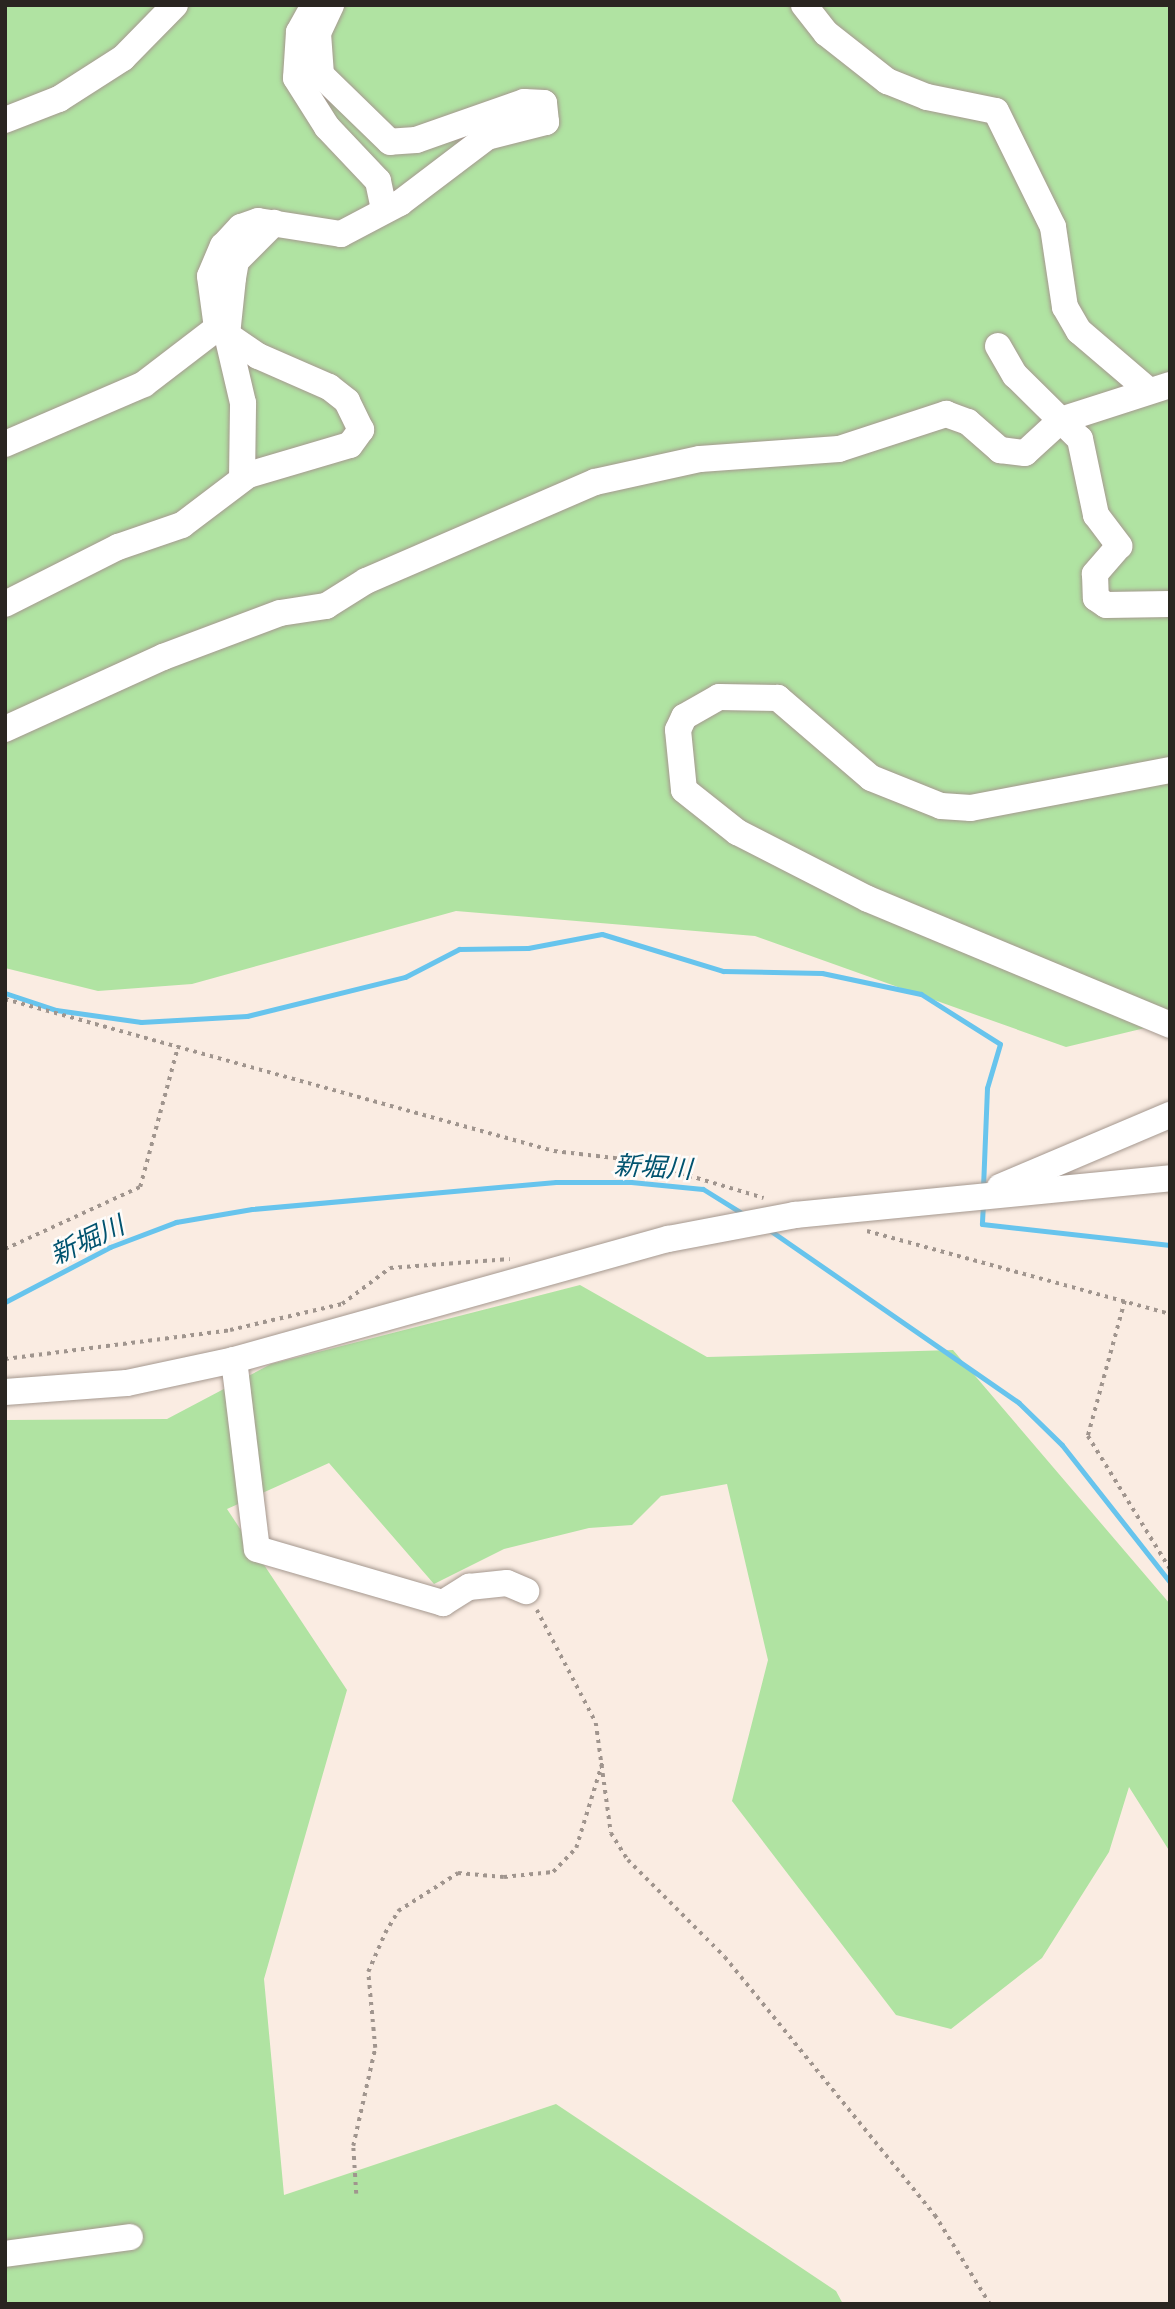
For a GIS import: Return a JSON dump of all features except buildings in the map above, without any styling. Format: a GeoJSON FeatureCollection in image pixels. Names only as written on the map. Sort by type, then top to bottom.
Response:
{"type":"FeatureCollection","features":[{"type":"Feature","properties":{"kind":"street"},"geometry":{"type":"LineString","coordinates":[[5,120],[59,99],[123,58],[175,5]]}},
{"type":"Feature","properties":{"kind":"street"},"geometry":{"type":"LineString","coordinates":[[314,5],[299,32],[296,78],[327,127],[378,181],[384,209]]}},
{"type":"Feature","properties":{"kind":"street"},"geometry":{"type":"LineString","coordinates":[[242,479],[243,404],[222,331],[210,276],[223,246],[241,227],[274,223],[341,234],[384,209],[487,137],[533,129],[546,122],[549,111],[544,103],[524,102],[416,140],[390,142],[321,75],[318,33],[331,5]]}},
{"type":"Feature","properties":{"kind":"street"},"geometry":{"type":"LineString","coordinates":[[804,5],[825,33],[887,81],[927,97],[996,111],[1053,227],[1065,307],[1079,331],[1159,388]]}},
{"type":"Feature","properties":{"kind":"street"},"geometry":{"type":"LineString","coordinates":[[5,444],[144,384],[222,331]]}},
{"type":"Feature","properties":{"kind":"street"},"geometry":{"type":"LineString","coordinates":[[5,604],[118,547],[182,525],[242,479],[350,445],[361,430],[347,401],[329,387],[222,331]]}},
{"type":"Feature","properties":{"kind":"street"},"geometry":{"type":"LineString","coordinates":[[998,346],[1015,375],[1080,439],[1096,515],[1119,547],[1095,574],[1096,598],[1106,605],[1170,604]]}},
{"type":"Feature","properties":{"kind":"street"},"geometry":{"type":"LineString","coordinates":[[5,729],[163,657],[280,613],[326,606],[366,581],[595,482],[700,458],[839,449],[946,414],[1015,454],[1037,446],[1061,420],[1159,388]]}},
{"type":"Feature","properties":{"kind":"street"},"geometry":{"type":"LineString","coordinates":[[1170,770],[971,808],[941,806],[871,778],[778,698],[719,697],[684,717],[678,730],[684,790],[737,832],[869,899],[1170,1025]]}},
{"type":"Feature","properties":{"kind":"street"},"geometry":{"type":"LineString","coordinates":[[979,1197],[1170,1115]]}},
{"type":"Feature","properties":{"kind":"street"},"geometry":{"type":"LineString","coordinates":[[5,1392],[127,1383],[234,1360],[668,1239],[795,1215],[1170,1178]]}},
{"type":"Feature","properties":{"kind":"street"},"geometry":{"type":"LineString","coordinates":[[234,1360],[257,1549],[443,1603],[469,1587],[507,1583],[526,1591]]}},
{"type":"Feature","properties":{"kind":"street"},"geometry":{"type":"LineString","coordinates":[[5,2255],[130,2237]]}},
{"type":"Feature","properties":{"kind":"path"},"geometry":{"type":"LineString","coordinates":[[5,999],[554,1151],[640,1161],[771,1200],[795,1215]]}},
{"type":"Feature","properties":{"kind":"path"},"geometry":{"type":"LineString","coordinates":[[5,1249],[141,1187],[178,1046]]}},
{"type":"Feature","properties":{"kind":"path"},"geometry":{"type":"LineString","coordinates":[[862,1230],[1170,1314]]}},
{"type":"Feature","properties":{"kind":"path"},"geometry":{"type":"LineString","coordinates":[[5,1359],[230,1330],[342,1304],[390,1268],[514,1259]]}},
{"type":"Feature","properties":{"kind":"path"},"geometry":{"type":"LineString","coordinates":[[1125,1301],[1088,1436],[1170,1569]]}},
{"type":"Feature","properties":{"kind":"path"},"geometry":{"type":"LineString","coordinates":[[526,1591],[596,1723],[603,1758],[611,1833],[628,1860],[725,1957],[935,2215],[990,2304]]}},
{"type":"Feature","properties":{"kind":"path"},"geometry":{"type":"LineString","coordinates":[[356,2194],[353,2146],[375,2048],[368,1972],[385,1933],[398,1911],[458,1872],[504,1877],[554,1872],[576,1847],[603,1758]]}},
{"type":"Feature","properties":{"kind":"green space"},"geometry":{"type":"Polygon","coordinates":[[[5,5],[1170,5],[1170,1022],[1066,1047],[755,936],[456,911],[192,984],[98,991],[5,968],[5,5]]]}},
{"type":"Feature","properties":{"kind":"green space"},"geometry":{"type":"Polygon","coordinates":[[[580,1285],[707,1357],[953,1350],[1170,1604],[1170,1852],[1129,1787],[1109,1852],[1042,1958],[951,2029],[896,2015],[732,1801],[768,1660],[727,1484],[661,1496],[632,1525],[589,1528],[504,1549],[434,1584],[329,1463],[227,1509],[347,1690],[264,1979],[284,2195],[556,2104],[836,2291],[843,2304],[5,2304],[5,1420],[167,1419],[271,1364],[580,1285]]]}},
{"type":"Feature","properties":{"kind":"waterway"},"geometry":{"type":"LineString","coordinates":[[5,993],[56,1010],[141,1022],[247,1016],[405,977],[459,949],[528,948],[602,934],[723,971],[822,973],[921,994],[1000,1044],[987,1088],[983,1189]]}},
{"type":"Feature","properties":{"kind":"waterway","name":"新堀川"},"geometry":{"type":"LineString","coordinates":[[5,1302],[110,1247],[176,1222],[252,1209],[556,1182],[631,1182],[703,1189],[745,1215]]}},
{"type":"Feature","properties":{"kind":"waterway"},"geometry":{"type":"LineString","coordinates":[[983,1203],[982,1224],[1170,1245]]}},
{"type":"Feature","properties":{"kind":"waterway","name":"新堀川"},"geometry":{"type":"LineString","coordinates":[[768,1229],[1019,1403],[1062,1445],[1170,1582]]}}]}
